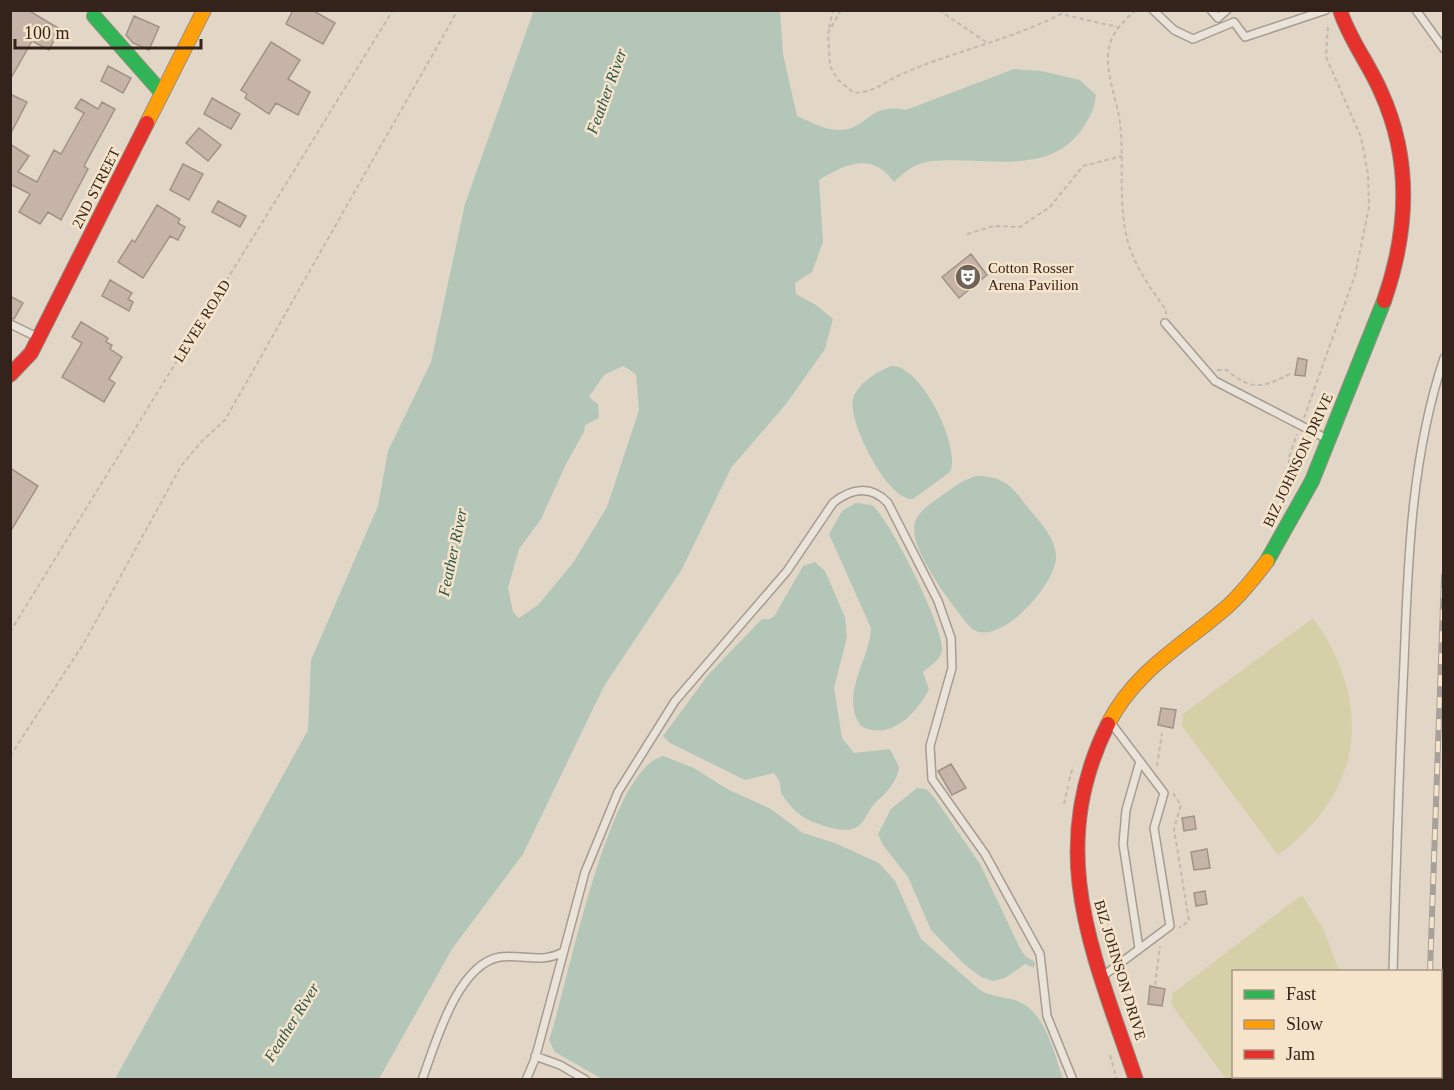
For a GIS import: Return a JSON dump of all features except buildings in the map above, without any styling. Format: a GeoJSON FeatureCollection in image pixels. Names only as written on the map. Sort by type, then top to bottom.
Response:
{"type":"FeatureCollection","features":[{"type":"Feature","properties":{"kind":"street","name":"2ND STREET"},"geometry":{"type":"LineString","coordinates":[[10,375],[31,353],[39,338],[204,10]]}},
{"type":"Feature","properties":{"kind":"street","name":"BIZ JOHNSON DRIVE"},"geometry":{"type":"LineString","coordinates":[[1136,1080],[1103,976],[1079,889],[1076,840],[1089,769],[1110,721],[1143,674],[1226,607],[1248,585],[1287,525],[1329,440],[1395,267],[1403,225],[1402,157],[1380,90],[1347,30],[1340,10]]}},
{"type":"Feature","properties":{"kind":"street"},"geometry":{"type":"LineString","coordinates":[[94,16],[162,93]]}},
{"type":"Feature","properties":{"kind":"lane"},"geometry":{"type":"LineString","coordinates":[[1153,10],[1174,30],[1193,39],[1233,22],[1245,37],[1327,14]]}},
{"type":"Feature","properties":{"kind":"lane"},"geometry":{"type":"LineString","coordinates":[[1211,10],[1218,18],[1218,29]]}},
{"type":"Feature","properties":{"kind":"lane"},"geometry":{"type":"LineString","coordinates":[[1218,18],[1227,10]]}},
{"type":"Feature","properties":{"kind":"lane"},"geometry":{"type":"LineString","coordinates":[[1416,10],[1443,49]]}},
{"type":"Feature","properties":{"kind":"lane"},"geometry":{"type":"LineString","coordinates":[[1165,323],[1215,381],[1329,440]]}},
{"type":"Feature","properties":{"kind":"lane"},"geometry":{"type":"LineString","coordinates":[[10,324],[39,338]]}},
{"type":"Feature","properties":{"kind":"lane"},"geometry":{"type":"LineString","coordinates":[[1393,970],[1397,798],[1407,565],[1424,429],[1443,358]]}},
{"type":"Feature","properties":{"kind":"lane"},"geometry":{"type":"LineString","coordinates":[[526,1080],[535,1056],[585,872],[608,813],[662,719],[700,671],[787,571],[833,503],[842,496],[863,489],[881,496],[888,503],[946,621],[953,652],[952,668],[930,746],[932,779],[985,854],[1040,954],[1047,1016],[1073,1080]]}},
{"type":"Feature","properties":{"kind":"lane"},"geometry":{"type":"LineString","coordinates":[[1103,976],[1170,926],[1154,828],[1164,793],[1110,721]]}},
{"type":"Feature","properties":{"kind":"lane"},"geometry":{"type":"LineString","coordinates":[[1139,948],[1123,844],[1125,810],[1140,761]]}},
{"type":"Feature","properties":{"kind":"lane"},"geometry":{"type":"LineString","coordinates":[[422,1080],[452,1003],[475,971],[496,958],[546,959],[563,951]]}},
{"type":"Feature","properties":{"kind":"lane"},"geometry":{"type":"LineString","coordinates":[[535,1056],[560,1065],[586,1080]]}},
{"type":"Feature","properties":{"kind":"path","name":"LEVEE ROAD"},"geometry":{"type":"LineString","coordinates":[[10,632],[393,10]]}},
{"type":"Feature","properties":{"kind":"path"},"geometry":{"type":"LineString","coordinates":[[10,756],[84,643],[181,466],[202,441],[225,420],[458,10]]}},
{"type":"Feature","properties":{"kind":"path"},"geometry":{"type":"LineString","coordinates":[[833,10],[828,33],[830,66],[838,80],[854,93],[875,91],[899,75],[1025,32],[1061,14],[1118,27]]}},
{"type":"Feature","properties":{"kind":"path"},"geometry":{"type":"LineString","coordinates":[[828,33],[841,10]]}},
{"type":"Feature","properties":{"kind":"path"},"geometry":{"type":"LineString","coordinates":[[939,10],[989,45]]}},
{"type":"Feature","properties":{"kind":"path"},"geometry":{"type":"LineString","coordinates":[[1136,10],[1118,27],[1108,52],[1109,73],[1120,121],[1124,219],[1130,250],[1142,275],[1166,310],[1165,323]]}},
{"type":"Feature","properties":{"kind":"path"},"geometry":{"type":"LineString","coordinates":[[1283,504],[1289,484],[1289,458],[1357,267],[1369,207],[1368,174],[1361,137],[1325,51],[1327,14]]}},
{"type":"Feature","properties":{"kind":"path"},"geometry":{"type":"LineString","coordinates":[[967,234],[994,226],[1020,227],[1050,207],[1083,166],[1122,156]]}},
{"type":"Feature","properties":{"kind":"path"},"geometry":{"type":"LineString","coordinates":[[1227,370],[1243,384],[1267,386],[1292,373]]}},
{"type":"Feature","properties":{"kind":"path"},"geometry":{"type":"LineString","coordinates":[[1156,770],[1162,733]]}},
{"type":"Feature","properties":{"kind":"path"},"geometry":{"type":"LineString","coordinates":[[1063,808],[1076,759]]}},
{"type":"Feature","properties":{"kind":"path"},"geometry":{"type":"LineString","coordinates":[[1169,787],[1181,805],[1174,829],[1189,921],[1179,928]]}},
{"type":"Feature","properties":{"kind":"path"},"geometry":{"type":"LineString","coordinates":[[1155,985],[1161,943]]}},
{"type":"Feature","properties":{"kind":"path"},"geometry":{"type":"LineString","coordinates":[[1109,1049],[1117,1080]]}},
{"type":"Feature","properties":{"kind":"shaded area"},"geometry":{"type":"Polygon","coordinates":[[[1313,618],[1333,650],[1345,682],[1351,714],[1351,745],[1343,775],[1328,803],[1307,830],[1278,855],[1182,726],[1183,714],[1313,618]]]}},
{"type":"Feature","properties":{"kind":"shaded area"},"geometry":{"type":"Polygon","coordinates":[[[1302,895],[1324,930],[1339,970],[1232,970],[1232,1078],[1320,1078],[1319,1080],[1226,1079],[1171,1004],[1173,993],[1302,895]]]}},
{"type":"Feature","properties":{"kind":"water","name":"Feather River"},"geometry":{"type":"Polygon","coordinates":[[[534,10],[780,11],[783,54],[797,116],[833,130],[856,126],[883,110],[906,110],[1014,69],[1041,71],[1080,80],[1096,95],[1091,115],[1080,132],[1066,146],[1049,155],[1012,162],[952,160],[927,162],[902,174],[894,182],[877,166],[858,163],[848,165],[819,180],[823,242],[812,272],[795,283],[796,294],[816,305],[833,319],[825,349],[786,404],[731,468],[682,569],[604,686],[523,854],[452,949],[379,1079],[115,1079],[308,730],[311,660],[378,506],[388,451],[431,362],[465,204],[534,10]],[[623,366],[604,375],[589,397],[598,404],[599,418],[585,425],[584,432],[566,464],[541,519],[519,549],[508,588],[513,612],[519,618],[538,605],[573,563],[607,507],[639,410],[636,374],[623,366]]]}},
{"type":"Feature","properties":{"kind":"water"},"geometry":{"type":"Polygon","coordinates":[[[891,366],[902,369],[914,378],[926,392],[936,408],[950,444],[952,460],[950,472],[913,499],[903,496],[892,488],[881,474],[863,441],[853,409],[853,399],[859,388],[874,375],[891,366]]]}},
{"type":"Feature","properties":{"kind":"water"},"geometry":{"type":"Polygon","coordinates":[[[977,476],[999,480],[1015,492],[1050,536],[1056,558],[1046,583],[1023,611],[996,630],[982,632],[971,628],[954,607],[925,561],[914,533],[915,522],[919,514],[958,484],[977,476]]]}},
{"type":"Feature","properties":{"kind":"water"},"geometry":{"type":"Polygon","coordinates":[[[856,503],[872,505],[891,530],[926,599],[941,640],[941,654],[923,672],[929,689],[924,698],[901,722],[892,728],[882,730],[872,730],[861,726],[855,714],[854,690],[871,628],[829,534],[842,511],[856,503]]]}},
{"type":"Feature","properties":{"kind":"water"},"geometry":{"type":"Polygon","coordinates":[[[815,562],[825,571],[845,617],[847,637],[834,688],[842,738],[854,753],[890,749],[899,767],[890,788],[874,804],[862,822],[857,827],[845,830],[830,828],[803,817],[781,793],[780,783],[774,773],[745,780],[670,743],[663,736],[708,675],[762,619],[770,619],[775,615],[803,566],[815,562]]]}},
{"type":"Feature","properties":{"kind":"water"},"geometry":{"type":"Polygon","coordinates":[[[663,756],[694,768],[727,789],[771,809],[803,833],[835,843],[879,863],[895,881],[921,939],[980,990],[1020,1002],[1037,1016],[1053,1047],[1063,1079],[602,1079],[555,1052],[549,1040],[592,883],[607,838],[624,799],[643,770],[663,756]]]}},
{"type":"Feature","properties":{"kind":"water"},"geometry":{"type":"Polygon","coordinates":[[[917,788],[926,789],[934,797],[980,864],[1019,946],[1025,956],[1035,962],[1034,968],[1025,964],[1005,978],[993,981],[981,977],[965,965],[931,930],[908,877],[883,845],[878,834],[891,809],[917,788]]]}},
{"type":"Feature","properties":{"kind":"railway"},"geometry":{"type":"LineString","coordinates":[[1430,970],[1444,576]]}},
{"type":"Feature","properties":{"kind":"traffic: fast"},"geometry":{"type":"LineString","coordinates":[[94,16],[162,93]]}},
{"type":"Feature","properties":{"kind":"traffic: fast"},"geometry":{"type":"LineString","coordinates":[[1267,561],[1312,481],[1384,301]]}},
{"type":"Feature","properties":{"kind":"traffic: slow"},"geometry":{"type":"LineString","coordinates":[[147,123],[204,10]]}},
{"type":"Feature","properties":{"kind":"traffic: slow"},"geometry":{"type":"LineString","coordinates":[[1108,724],[1119,705],[1146,673],[1228,606],[1267,561]]}},
{"type":"Feature","properties":{"kind":"traffic: jam"},"geometry":{"type":"LineString","coordinates":[[1340,10],[1381,92],[1391,118],[1402,170],[1402,222],[1398,249],[1384,301]]}},
{"type":"Feature","properties":{"kind":"traffic: jam"},"geometry":{"type":"LineString","coordinates":[[10,375],[31,353],[147,123]]}},
{"type":"Feature","properties":{"kind":"traffic: jam"},"geometry":{"type":"LineString","coordinates":[[1108,724],[1089,771],[1079,816],[1078,860],[1082,903],[1092,946],[1136,1080]]}},
{"type":"Feature","properties":{"kind":"place","name":"Cotton Rosser Arena Pavilion"},"geometry":{"type":"Point","coordinates":[968,277]}}]}
